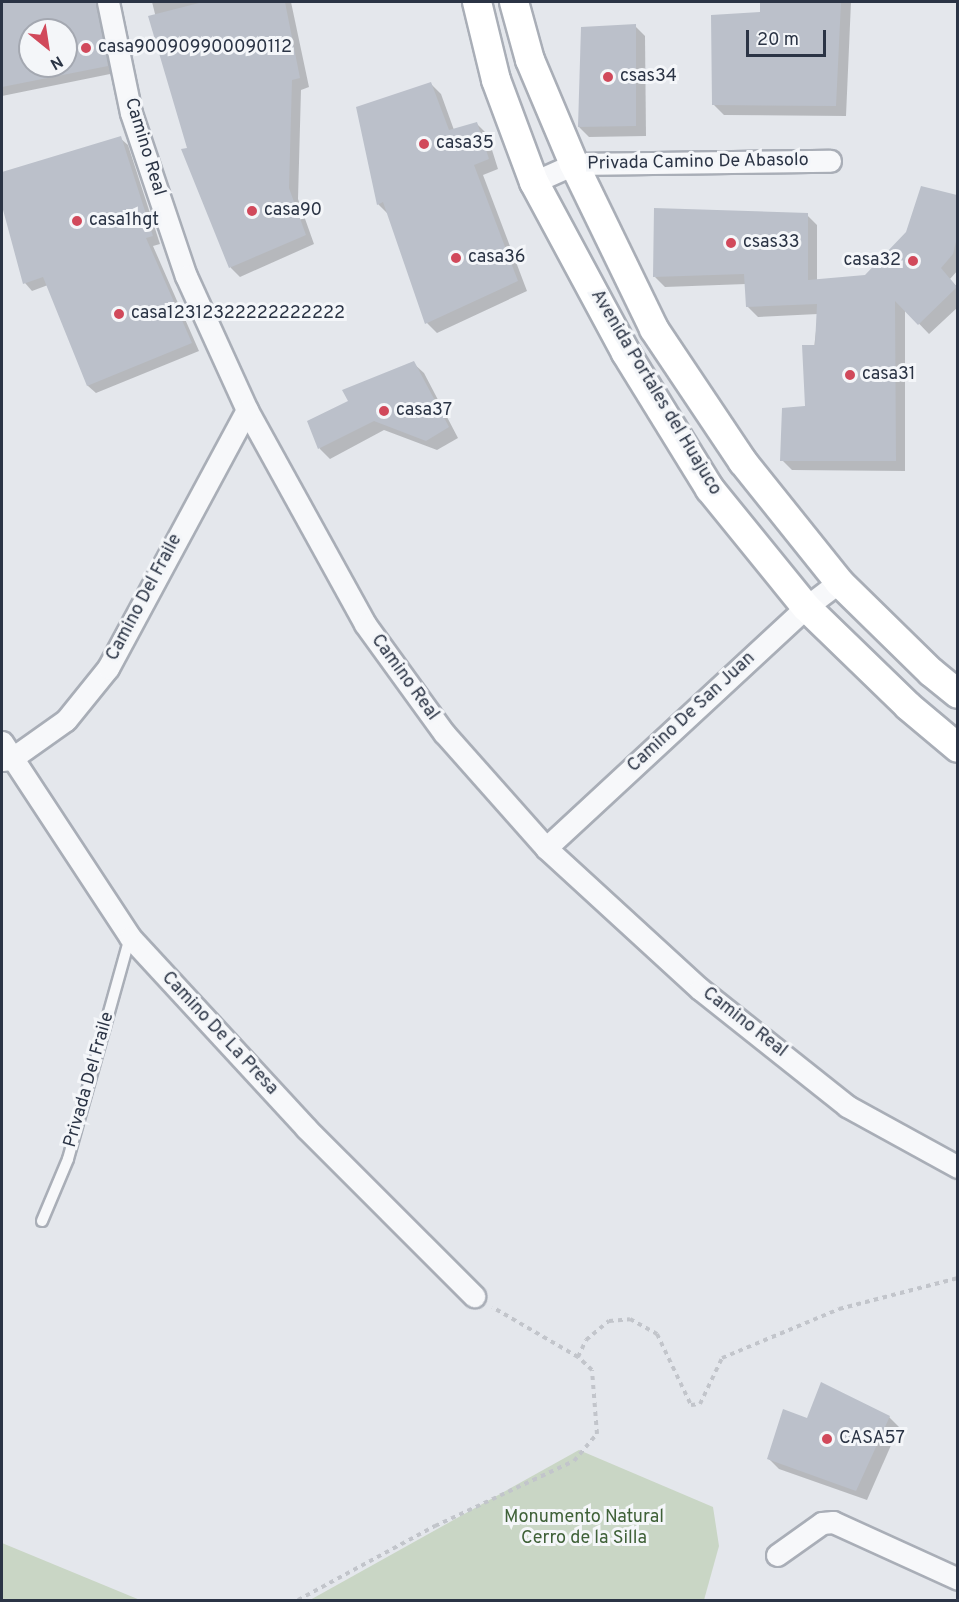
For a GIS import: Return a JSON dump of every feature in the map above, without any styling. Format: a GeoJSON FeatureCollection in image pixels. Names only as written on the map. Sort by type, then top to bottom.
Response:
{"type":"FeatureCollection","features":[{"type":"Feature","properties":{"kind":"street","name":"Camino Real"},"geometry":{"type":"LineString","coordinates":[[108,2],[131,114],[186,276],[247,410],[365,624],[444,733],[546,848],[700,989],[848,1106],[957,1167]]}},
{"type":"Feature","properties":{"kind":"street","name":"Avenida Portales del Huajuco"},"geometry":{"type":"LineString","coordinates":[[477,2],[496,80],[534,182],[626,352],[710,489],[806,607],[908,706],[957,748]]}},
{"type":"Feature","properties":{"kind":"street","name":"Avenida Portales del Huajuco"},"geometry":{"type":"LineString","coordinates":[[514,2],[530,60],[574,164],[654,329],[743,462],[839,582],[931,672],[957,694]]}},
{"type":"Feature","properties":{"kind":"street","name":"Privada Camino De Abasolo"},"geometry":{"type":"LineString","coordinates":[[534,182],[574,164],[830,161]]}},
{"type":"Feature","properties":{"kind":"street","name":"Camino Del Fraile"},"geometry":{"type":"LineString","coordinates":[[5,754],[66,720],[108,668],[247,410]]}},
{"type":"Feature","properties":{"kind":"street","name":"Camino De San Juan"},"geometry":{"type":"LineString","coordinates":[[546,848],[806,607],[839,582]]}},
{"type":"Feature","properties":{"kind":"street","name":"Camino De La Presa"},"geometry":{"type":"LineString","coordinates":[[5,754],[130,937],[306,1128],[474,1296]]}},
{"type":"Feature","properties":{"kind":"street"},"geometry":{"type":"LineString","coordinates":[[777,1555],[822,1523],[833,1522],[957,1579]]}},
{"type":"Feature","properties":{"kind":"lane","name":"Privada Del Fraile"},"geometry":{"type":"LineString","coordinates":[[42,1221],[68,1159],[130,937]]}},
{"type":"Feature","properties":{"kind":"path"},"geometry":{"type":"LineString","coordinates":[[578,1357],[586,1340],[609,1321],[630,1319],[657,1334],[692,1405],[700,1404],[722,1358],[839,1309],[957,1278]]}},
{"type":"Feature","properties":{"kind":"path"},"geometry":{"type":"LineString","coordinates":[[298,1600],[435,1526],[574,1461],[597,1434],[592,1370],[578,1357],[474,1296]]}},
{"type":"Feature","properties":{"kind":"green space","name":"Monumento Natural Cerro de la Silla"},"geometry":{"type":"Polygon","coordinates":[[[579,1450],[713,1507],[719,1546],[704,1600],[310,1600],[579,1450]]]}},
{"type":"Feature","properties":{"kind":"green space"},"geometry":{"type":"Polygon","coordinates":[[[2,1543],[140,1600],[2,1600],[2,1543]]]}},
{"type":"Feature","properties":{"kind":"building","name":"casa900909900090112"},"geometry":{"type":"Polygon","coordinates":[[[2,2],[96,2],[108,66],[78,72],[78,18],[18,18],[18,78],[47,78],[2,87],[2,2]]]}},
{"type":"Feature","properties":{"kind":"building"},"geometry":{"type":"Polygon","coordinates":[[[203,2],[285,2],[300,78],[292,80],[289,188],[306,235],[229,268],[181,149],[187,148],[148,16],[203,2]]]}},
{"type":"Feature","properties":{"kind":"building"},"geometry":{"type":"Polygon","coordinates":[[[760,2],[841,2],[836,106],[712,105],[711,15],[760,12],[760,2]]]}},
{"type":"Feature","properties":{"kind":"building","name":"csas34"},"geometry":{"type":"Polygon","coordinates":[[[636,24],[636,126],[578,127],[581,27],[636,24]]]}},
{"type":"Feature","properties":{"kind":"building"},"geometry":{"type":"Polygon","coordinates":[[[431,82],[449,130],[477,122],[489,159],[474,165],[518,281],[425,324],[383,202],[377,205],[356,107],[431,82]]]}},
{"type":"Feature","properties":{"kind":"building"},"geometry":{"type":"Polygon","coordinates":[[[121,136],[153,236],[146,238],[192,343],[87,386],[43,277],[23,284],[2,206],[2,172],[121,136]]]}},
{"type":"Feature","properties":{"kind":"building"},"geometry":{"type":"Polygon","coordinates":[[[921,186],[957,195],[957,238],[953,254],[941,268],[957,287],[918,325],[895,301],[896,461],[780,461],[782,408],[805,406],[802,345],[815,345],[817,304],[746,307],[744,274],[653,277],[654,208],[808,213],[808,280],[865,275],[906,232],[921,186]]]}},
{"type":"Feature","properties":{"kind":"building","name":"casa37"},"geometry":{"type":"Polygon","coordinates":[[[414,361],[449,427],[426,441],[374,421],[318,449],[307,421],[348,401],[342,390],[414,361]]]}},
{"type":"Feature","properties":{"kind":"building","name":"CASA57"},"geometry":{"type":"Polygon","coordinates":[[[821,1382],[890,1416],[856,1491],[767,1459],[783,1409],[807,1418],[821,1382]]]}},
{"type":"Feature","properties":{"kind":"place","name":"casa900909900090112"},"geometry":{"type":"Point","coordinates":[86,48]}},
{"type":"Feature","properties":{"kind":"place","name":"csas34"},"geometry":{"type":"Point","coordinates":[608,77]}},
{"type":"Feature","properties":{"kind":"place","name":"casa35"},"geometry":{"type":"Point","coordinates":[424,144]}},
{"type":"Feature","properties":{"kind":"place","name":"casa90"},"geometry":{"type":"Point","coordinates":[252,211]}},
{"type":"Feature","properties":{"kind":"place","name":"casa1hgt"},"geometry":{"type":"Point","coordinates":[77,221]}},
{"type":"Feature","properties":{"kind":"place","name":"csas33"},"geometry":{"type":"Point","coordinates":[731,243]}},
{"type":"Feature","properties":{"kind":"place","name":"casa36"},"geometry":{"type":"Point","coordinates":[456,258]}},
{"type":"Feature","properties":{"kind":"place","name":"casa32"},"geometry":{"type":"Point","coordinates":[913,261]}},
{"type":"Feature","properties":{"kind":"place","name":"casa12312322222222222"},"geometry":{"type":"Point","coordinates":[119,314]}},
{"type":"Feature","properties":{"kind":"place","name":"casa31"},"geometry":{"type":"Point","coordinates":[850,375]}},
{"type":"Feature","properties":{"kind":"place","name":"casa37"},"geometry":{"type":"Point","coordinates":[384,411]}},
{"type":"Feature","properties":{"kind":"place","name":"CASA57"},"geometry":{"type":"Point","coordinates":[827,1439]}}]}
